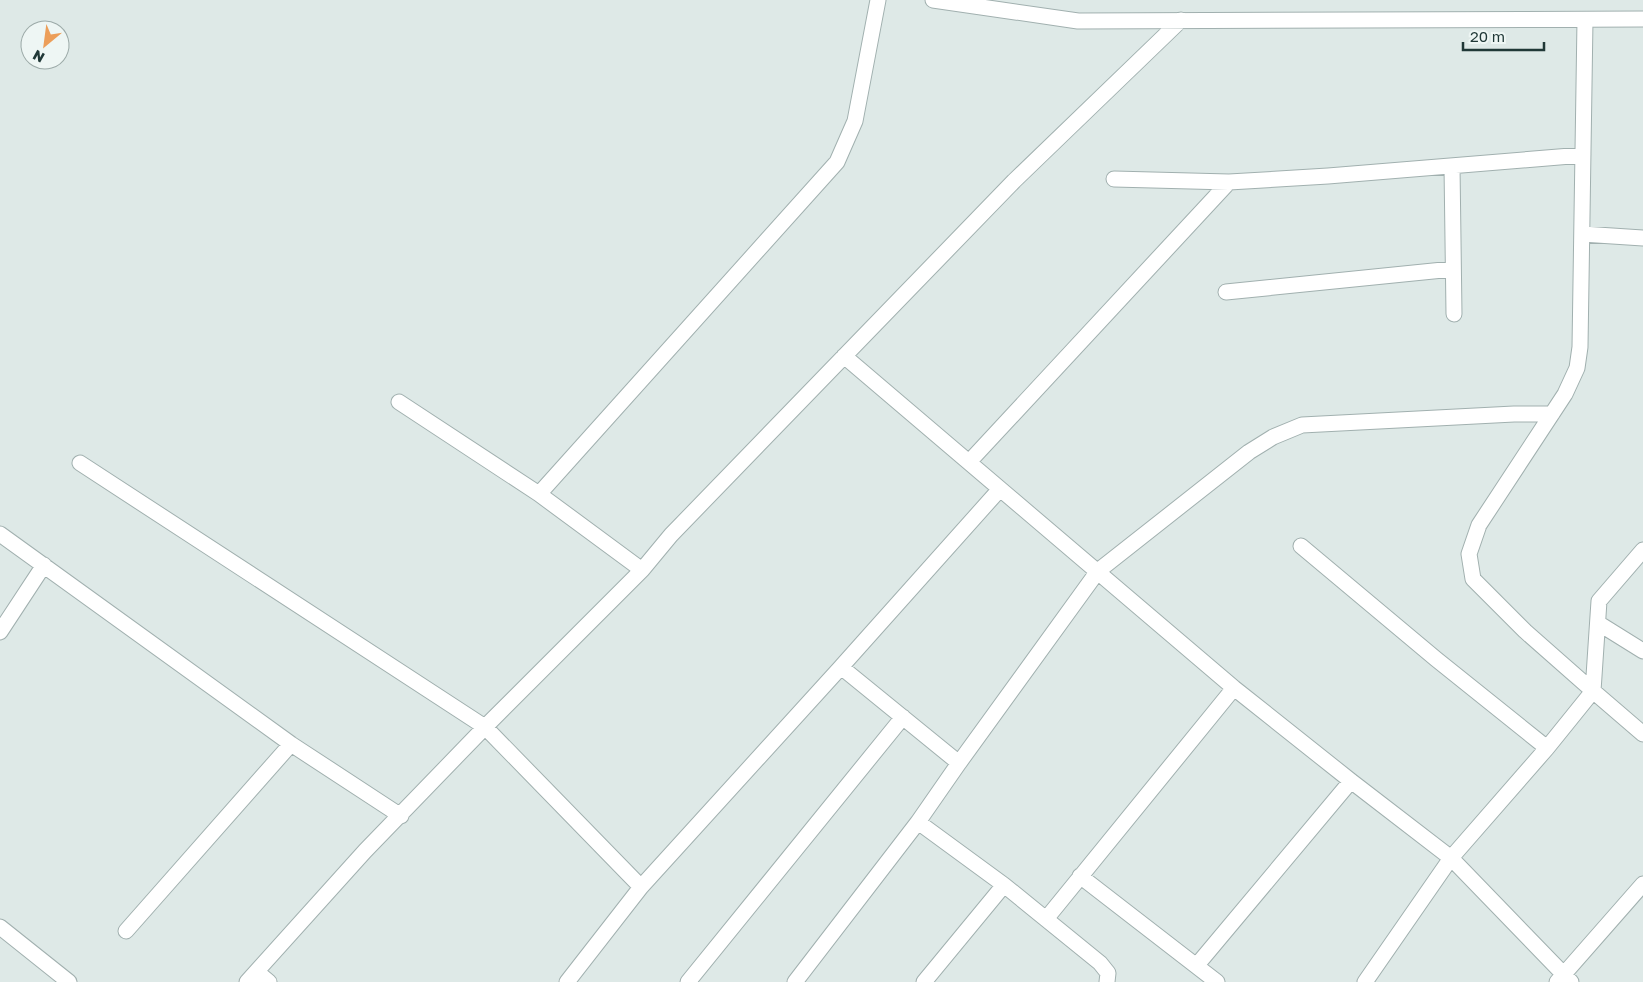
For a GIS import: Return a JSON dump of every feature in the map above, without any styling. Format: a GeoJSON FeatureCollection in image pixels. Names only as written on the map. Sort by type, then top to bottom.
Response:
{"type":"FeatureCollection","features":[{"type":"Feature","properties":{"kind":"street"},"geometry":{"type":"LineString","coordinates":[[539,494],[837,162],[848,140],[856,114],[878,0]]}},
{"type":"Feature","properties":{"kind":"street"},"geometry":{"type":"LineString","coordinates":[[933,0],[1078,21],[1643,19]]}},
{"type":"Feature","properties":{"kind":"street"},"geometry":{"type":"LineString","coordinates":[[269,982],[252,977],[365,852],[485,727],[642,570],[671,535],[1014,181],[1181,20]]}},
{"type":"Feature","properties":{"kind":"street"},"geometry":{"type":"LineString","coordinates":[[1585,20],[1580,347],[1577,368],[1565,394],[1480,525],[1469,554],[1473,579],[1525,631],[1643,734]]}},
{"type":"Feature","properties":{"kind":"street"},"geometry":{"type":"LineString","coordinates":[[1114,179],[1229,182],[1328,176],[1583,155]]}},
{"type":"Feature","properties":{"kind":"street"},"geometry":{"type":"LineString","coordinates":[[1452,166],[1454,314]]}},
{"type":"Feature","properties":{"kind":"street"},"geometry":{"type":"LineString","coordinates":[[969,462],[1229,182]]}},
{"type":"Feature","properties":{"kind":"street"},"geometry":{"type":"LineString","coordinates":[[1582,234],[1643,238]]}},
{"type":"Feature","properties":{"kind":"street"},"geometry":{"type":"LineString","coordinates":[[1226,292],[1453,269]]}},
{"type":"Feature","properties":{"kind":"street"},"geometry":{"type":"LineString","coordinates":[[844,356],[1234,688],[1451,858],[1564,980],[1643,884]]}},
{"type":"Feature","properties":{"kind":"street"},"geometry":{"type":"LineString","coordinates":[[400,402],[539,494],[642,570]]}},
{"type":"Feature","properties":{"kind":"street"},"geometry":{"type":"LineString","coordinates":[[795,982],[918,822],[1098,571],[1249,452],[1273,437],[1302,426],[1514,414],[1552,414]]}},
{"type":"Feature","properties":{"kind":"street"},"geometry":{"type":"LineString","coordinates":[[80,463],[485,727],[641,887]]}},
{"type":"Feature","properties":{"kind":"street"},"geometry":{"type":"LineString","coordinates":[[567,982],[641,887],[842,667],[1000,489]]}},
{"type":"Feature","properties":{"kind":"street"},"geometry":{"type":"LineString","coordinates":[[0,534],[291,744],[401,816]]}},
{"type":"Feature","properties":{"kind":"street"},"geometry":{"type":"LineString","coordinates":[[1301,546],[1436,659],[1547,748]]}},
{"type":"Feature","properties":{"kind":"street"},"geometry":{"type":"LineString","coordinates":[[1365,982],[1451,858],[1547,748],[1593,691],[1599,601],[1643,550]]}},
{"type":"Feature","properties":{"kind":"street"},"geometry":{"type":"LineString","coordinates":[[0,632],[44,565]]}},
{"type":"Feature","properties":{"kind":"street"},"geometry":{"type":"LineString","coordinates":[[1598,623],[1643,651]]}},
{"type":"Feature","properties":{"kind":"street"},"geometry":{"type":"LineString","coordinates":[[842,667],[959,763]]}},
{"type":"Feature","properties":{"kind":"street"},"geometry":{"type":"LineString","coordinates":[[1046,919],[1234,688]]}},
{"type":"Feature","properties":{"kind":"street"},"geometry":{"type":"LineString","coordinates":[[688,982],[903,717]]}},
{"type":"Feature","properties":{"kind":"street"},"geometry":{"type":"LineString","coordinates":[[126,931],[291,744]]}},
{"type":"Feature","properties":{"kind":"street"},"geometry":{"type":"LineString","coordinates":[[1196,965],[1351,781]]}},
{"type":"Feature","properties":{"kind":"street"},"geometry":{"type":"LineString","coordinates":[[918,822],[1004,884],[1100,963],[1108,973],[1107,982]]}},
{"type":"Feature","properties":{"kind":"street"},"geometry":{"type":"LineString","coordinates":[[1080,876],[1196,965],[1210,980]]}},
{"type":"Feature","properties":{"kind":"street"},"geometry":{"type":"LineString","coordinates":[[924,982],[1004,884]]}},
{"type":"Feature","properties":{"kind":"street"},"geometry":{"type":"LineString","coordinates":[[0,926],[69,982]]}}]}
